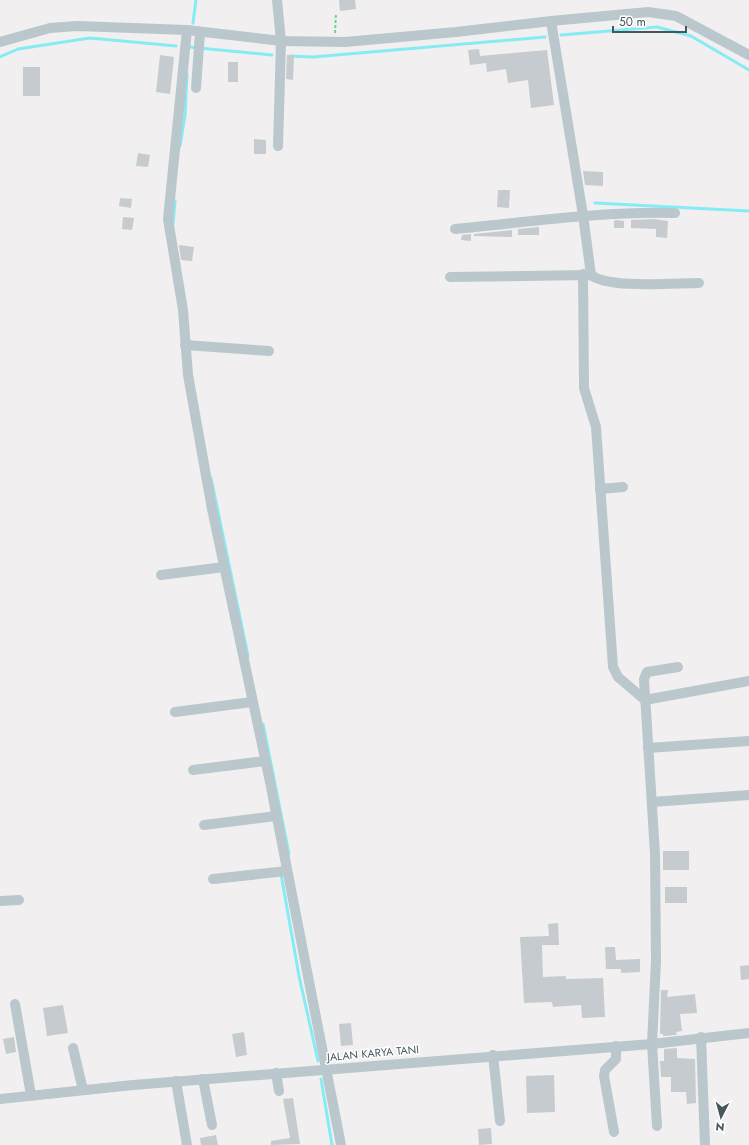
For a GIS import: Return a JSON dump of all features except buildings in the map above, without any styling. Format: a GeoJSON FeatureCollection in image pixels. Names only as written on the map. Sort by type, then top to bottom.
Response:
{"type":"FeatureCollection","features":[{"type":"Feature","properties":{"kind":"street"},"geometry":{"type":"LineString","coordinates":[[277,0],[281,41],[278,146]]}},
{"type":"Feature","properties":{"kind":"street"},"geometry":{"type":"LineString","coordinates":[[0,42],[34,31],[62,27],[110,26],[186,30],[281,41],[334,42],[456,32],[648,12],[668,14],[698,27],[749,55]]}},
{"type":"Feature","properties":{"kind":"street"},"geometry":{"type":"LineString","coordinates":[[551,21],[583,215],[587,274],[584,388],[595,423],[613,667],[618,677],[645,700]]}},
{"type":"Feature","properties":{"kind":"street"},"geometry":{"type":"LineString","coordinates":[[186,30],[168,219],[183,310],[188,375],[202,458],[328,1069],[341,1145]]}},
{"type":"Feature","properties":{"kind":"street"},"geometry":{"type":"LineString","coordinates":[[196,88],[200,32]]}},
{"type":"Feature","properties":{"kind":"street"},"geometry":{"type":"LineString","coordinates":[[455,229],[583,215],[638,212],[675,213]]}},
{"type":"Feature","properties":{"kind":"street"},"geometry":{"type":"LineString","coordinates":[[450,277],[587,274],[600,280],[614,283],[699,283]]}},
{"type":"Feature","properties":{"kind":"street"},"geometry":{"type":"LineString","coordinates":[[185,346],[269,351]]}},
{"type":"Feature","properties":{"kind":"street"},"geometry":{"type":"LineString","coordinates":[[600,489],[622,487]]}},
{"type":"Feature","properties":{"kind":"street"},"geometry":{"type":"LineString","coordinates":[[161,575],[224,567]]}},
{"type":"Feature","properties":{"kind":"street"},"geometry":{"type":"LineString","coordinates":[[657,1126],[652,1044],[656,961],[655,854],[644,680],[646,672],[678,667]]}},
{"type":"Feature","properties":{"kind":"street"},"geometry":{"type":"LineString","coordinates":[[645,700],[749,681]]}},
{"type":"Feature","properties":{"kind":"street"},"geometry":{"type":"LineString","coordinates":[[175,712],[252,702]]}},
{"type":"Feature","properties":{"kind":"street"},"geometry":{"type":"LineString","coordinates":[[648,748],[749,741]]}},
{"type":"Feature","properties":{"kind":"street"},"geometry":{"type":"LineString","coordinates":[[193,770],[265,761]]}},
{"type":"Feature","properties":{"kind":"street"},"geometry":{"type":"LineString","coordinates":[[652,802],[749,795]]}},
{"type":"Feature","properties":{"kind":"street"},"geometry":{"type":"LineString","coordinates":[[204,825],[276,816]]}},
{"type":"Feature","properties":{"kind":"street"},"geometry":{"type":"LineString","coordinates":[[213,879],[287,871]]}},
{"type":"Feature","properties":{"kind":"street"},"geometry":{"type":"LineString","coordinates":[[0,901],[19,900]]}},
{"type":"Feature","properties":{"kind":"street"},"geometry":{"type":"LineString","coordinates":[[15,1004],[32,1095]]}},
{"type":"Feature","properties":{"kind":"street","name":"JALAN KARYA TANI"},"geometry":{"type":"LineString","coordinates":[[0,1099],[176,1081],[493,1055],[652,1044],[701,1037],[749,1033]]}},
{"type":"Feature","properties":{"kind":"street"},"geometry":{"type":"LineString","coordinates":[[701,1037],[705,1145]]}},
{"type":"Feature","properties":{"kind":"street"},"geometry":{"type":"LineString","coordinates":[[614,1132],[604,1076],[605,1070],[616,1059],[616,1046]]}},
{"type":"Feature","properties":{"kind":"street"},"geometry":{"type":"LineString","coordinates":[[73,1048],[83,1090]]}},
{"type":"Feature","properties":{"kind":"street"},"geometry":{"type":"LineString","coordinates":[[493,1055],[500,1121]]}},
{"type":"Feature","properties":{"kind":"street"},"geometry":{"type":"LineString","coordinates":[[276,1073],[279,1091]]}},
{"type":"Feature","properties":{"kind":"street"},"geometry":{"type":"LineString","coordinates":[[203,1079],[212,1125]]}},
{"type":"Feature","properties":{"kind":"street"},"geometry":{"type":"LineString","coordinates":[[176,1081],[187,1145]]}},
{"type":"Feature","properties":{"kind":"path"},"geometry":{"type":"LineString","coordinates":[[334,42],[336,13]]}},
{"type":"Feature","properties":{"kind":"waterway"},"geometry":{"type":"LineString","coordinates":[[193,23],[196,0]]}},
{"type":"Feature","properties":{"kind":"waterway"},"geometry":{"type":"LineString","coordinates":[[561,35],[657,27],[691,36],[749,70]]}},
{"type":"Feature","properties":{"kind":"waterway"},"geometry":{"type":"LineString","coordinates":[[290,56],[313,57],[545,37]]}},
{"type":"Feature","properties":{"kind":"waterway"},"geometry":{"type":"LineString","coordinates":[[0,57],[18,49],[90,38],[176,46]]}},
{"type":"Feature","properties":{"kind":"waterway"},"geometry":{"type":"LineString","coordinates":[[189,47],[272,55]]}},
{"type":"Feature","properties":{"kind":"waterway"},"geometry":{"type":"LineString","coordinates":[[180,146],[185,115],[187,74]]}},
{"type":"Feature","properties":{"kind":"waterway"},"geometry":{"type":"LineString","coordinates":[[173,224],[175,201]]}},
{"type":"Feature","properties":{"kind":"waterway"},"geometry":{"type":"LineString","coordinates":[[595,203],[749,211]]}},
{"type":"Feature","properties":{"kind":"waterway"},"geometry":{"type":"LineString","coordinates":[[211,478],[248,656]]}},
{"type":"Feature","properties":{"kind":"waterway"},"geometry":{"type":"LineString","coordinates":[[263,724],[289,854]]}},
{"type":"Feature","properties":{"kind":"waterway"},"geometry":{"type":"LineString","coordinates":[[281,874],[299,976],[318,1061]]}},
{"type":"Feature","properties":{"kind":"waterway"},"geometry":{"type":"LineString","coordinates":[[321,1079],[332,1145]]}}]}
